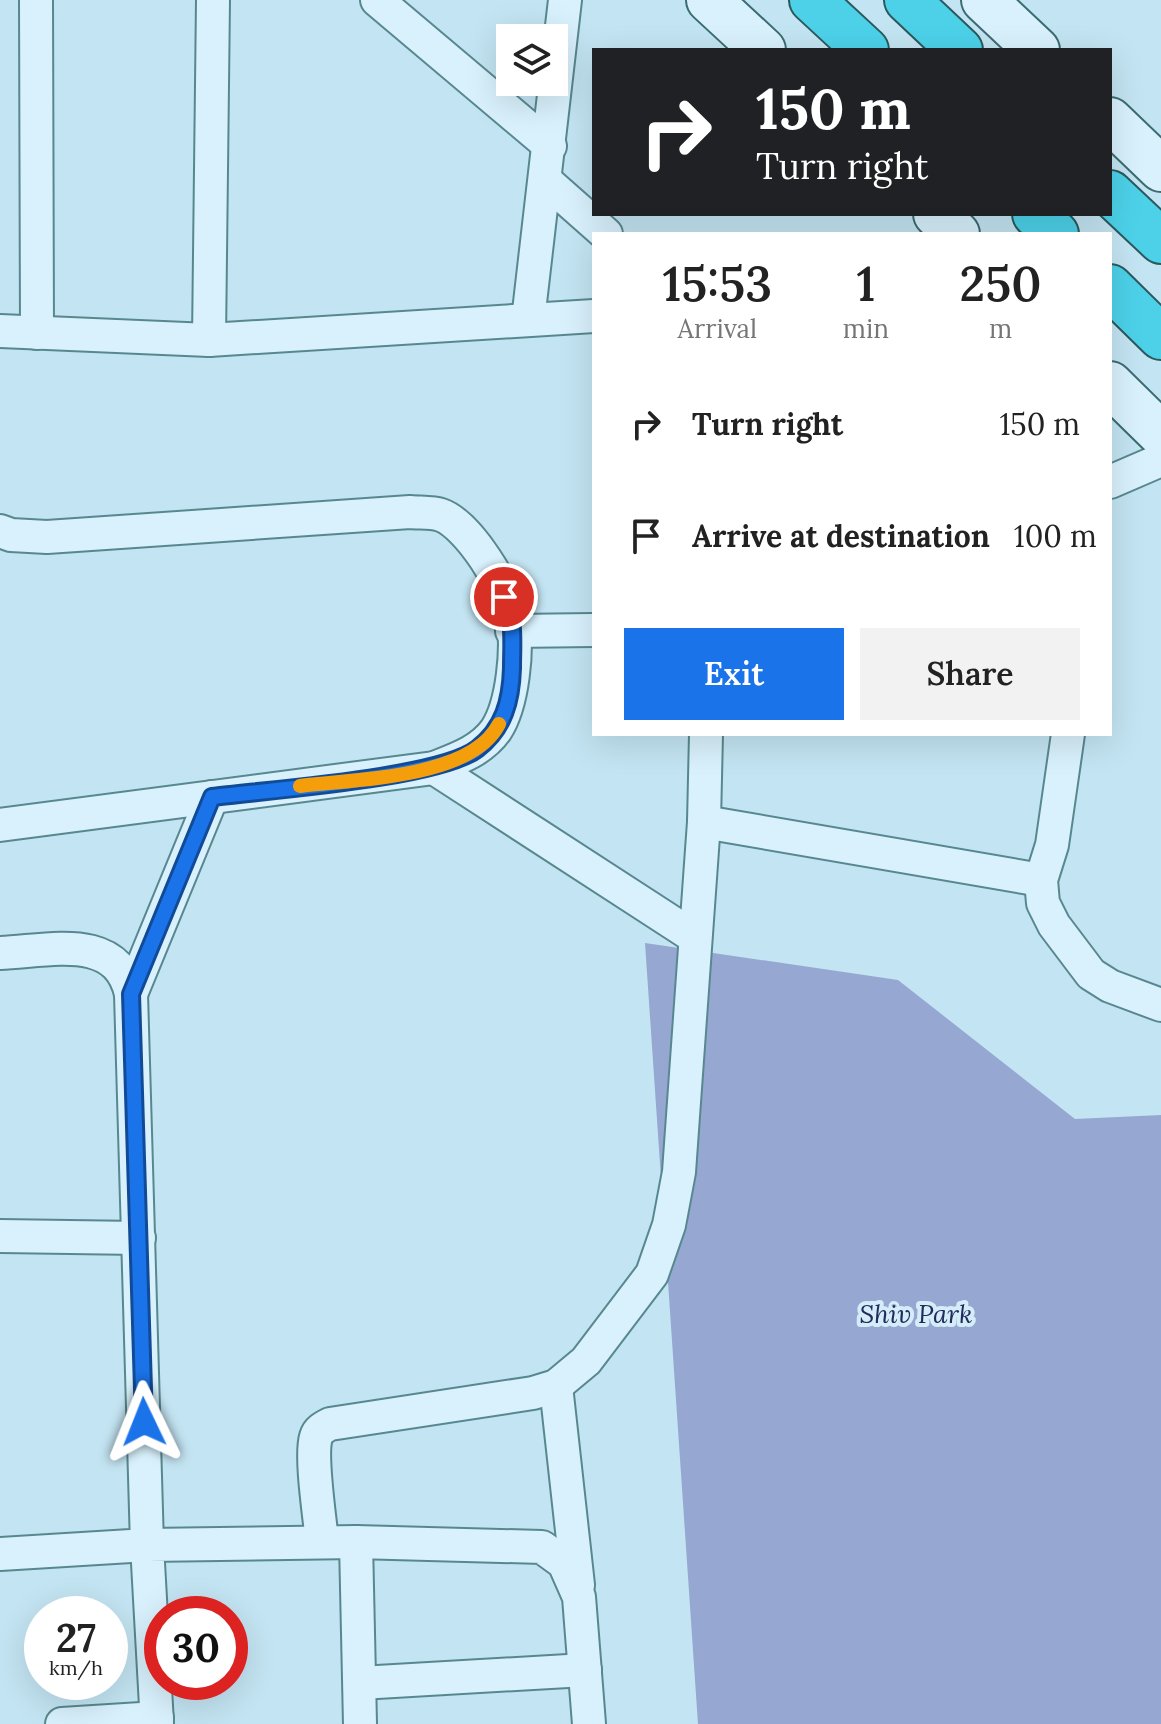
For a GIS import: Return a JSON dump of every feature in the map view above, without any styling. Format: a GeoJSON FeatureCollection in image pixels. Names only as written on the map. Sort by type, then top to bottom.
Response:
{"type":"FeatureCollection","features":[{"type":"Feature","properties":{"kind":"highway"},"geometry":{"type":"LineString","coordinates":[[812,0],[864,48]]}},
{"type":"Feature","properties":{"kind":"highway"},"geometry":{"type":"LineString","coordinates":[[907,0],[958,48]]}},
{"type":"Feature","properties":{"kind":"highway"},"geometry":{"type":"LineString","coordinates":[[1112,195],[1161,241]]}},
{"type":"Feature","properties":{"kind":"highway"},"geometry":{"type":"LineString","coordinates":[[1037,216],[1054,232]]}},
{"type":"Feature","properties":{"kind":"highway"},"geometry":{"type":"LineString","coordinates":[[1112,289],[1161,337]]}},
{"type":"Feature","properties":{"kind":"street"},"geometry":{"type":"LineString","coordinates":[[36,0],[37,333]]}},
{"type":"Feature","properties":{"kind":"street"},"geometry":{"type":"LineString","coordinates":[[209,340],[213,0]]}},
{"type":"Feature","properties":{"kind":"street"},"geometry":{"type":"LineString","coordinates":[[377,0],[550,146]]}},
{"type":"Feature","properties":{"kind":"street"},"geometry":{"type":"LineString","coordinates":[[528,320],[565,0]]}},
{"type":"Feature","properties":{"kind":"street"},"geometry":{"type":"LineString","coordinates":[[709,0],[761,48]]}},
{"type":"Feature","properties":{"kind":"street"},"geometry":{"type":"LineString","coordinates":[[984,0],[1035,48]]}},
{"type":"Feature","properties":{"kind":"street"},"geometry":{"type":"LineString","coordinates":[[1112,122],[1161,169]]}},
{"type":"Feature","properties":{"kind":"street"},"geometry":{"type":"LineString","coordinates":[[546,181],[604,232]]}},
{"type":"Feature","properties":{"kind":"street"},"geometry":{"type":"LineString","coordinates":[[938,216],[955,232]]}},
{"type":"Feature","properties":{"kind":"street"},"geometry":{"type":"LineString","coordinates":[[0,331],[209,340],[592,316]]}},
{"type":"Feature","properties":{"kind":"street"},"geometry":{"type":"LineString","coordinates":[[1112,386],[1161,434]]}},
{"type":"Feature","properties":{"kind":"street"},"geometry":{"type":"LineString","coordinates":[[1112,481],[1161,460]]}},
{"type":"Feature","properties":{"kind":"street"},"geometry":{"type":"LineString","coordinates":[[0,531],[11,535],[47,537],[410,512],[441,515],[464,530],[485,557],[513,616],[511,700],[495,731],[475,751],[434,768],[0,825]]}},
{"type":"Feature","properties":{"kind":"street"},"geometry":{"type":"LineString","coordinates":[[512,631],[592,630]]}},
{"type":"Feature","properties":{"kind":"street"},"geometry":{"type":"LineString","coordinates":[[322,1542],[315,1438],[320,1430],[330,1424],[533,1393],[556,1386],[586,1361],[652,1274],[661,1252],[680,1161],[693,936],[704,822],[706,736]]}},
{"type":"Feature","properties":{"kind":"street"},"geometry":{"type":"LineString","coordinates":[[1068,736],[1052,845],[1041,880],[1043,903],[1054,925],[1091,974],[1110,986],[1161,1005]]}},
{"type":"Feature","properties":{"kind":"street"},"geometry":{"type":"LineString","coordinates":[[434,768],[693,936]]}},
{"type":"Feature","properties":{"kind":"street"},"geometry":{"type":"LineString","coordinates":[[131,994],[212,797]]}},
{"type":"Feature","properties":{"kind":"street"},"geometry":{"type":"LineString","coordinates":[[704,822],[1041,880]]}},
{"type":"Feature","properties":{"kind":"street"},"geometry":{"type":"LineString","coordinates":[[0,953],[83,950],[109,955],[126,972],[131,994],[147,1545],[157,1721],[62,1724]]}},
{"type":"Feature","properties":{"kind":"street"},"geometry":{"type":"LineString","coordinates":[[0,1236],[139,1238]]}},
{"type":"Feature","properties":{"kind":"street"},"geometry":{"type":"LineString","coordinates":[[556,1386],[589,1724]]}},
{"type":"Feature","properties":{"kind":"street"},"geometry":{"type":"LineString","coordinates":[[0,1554],[147,1545],[322,1542],[542,1547],[564,1563],[579,1597]]}},
{"type":"Feature","properties":{"kind":"street"},"geometry":{"type":"LineString","coordinates":[[356,1542],[360,1724]]}},
{"type":"Feature","properties":{"kind":"street"},"geometry":{"type":"LineString","coordinates":[[360,1683],[585,1670]]}},
{"type":"Feature","properties":{"kind":"green space","name":"Shiv Park"},"geometry":{"type":"Polygon","coordinates":[[[645,943],[898,980],[1075,1119],[1161,1115],[1161,1724],[698,1724],[645,943]]]}},
{"type":"Feature","properties":{"kind":"slow traffic"},"geometry":{"type":"LineString","coordinates":[[300,786],[434,768],[475,751],[499,724]]}},
{"type":"Feature","properties":{"kind":"route"},"geometry":{"type":"LineString","coordinates":[[144,1422],[131,994],[212,797],[434,768],[475,751],[495,731],[511,700],[513,616],[504,597]]}}]}
